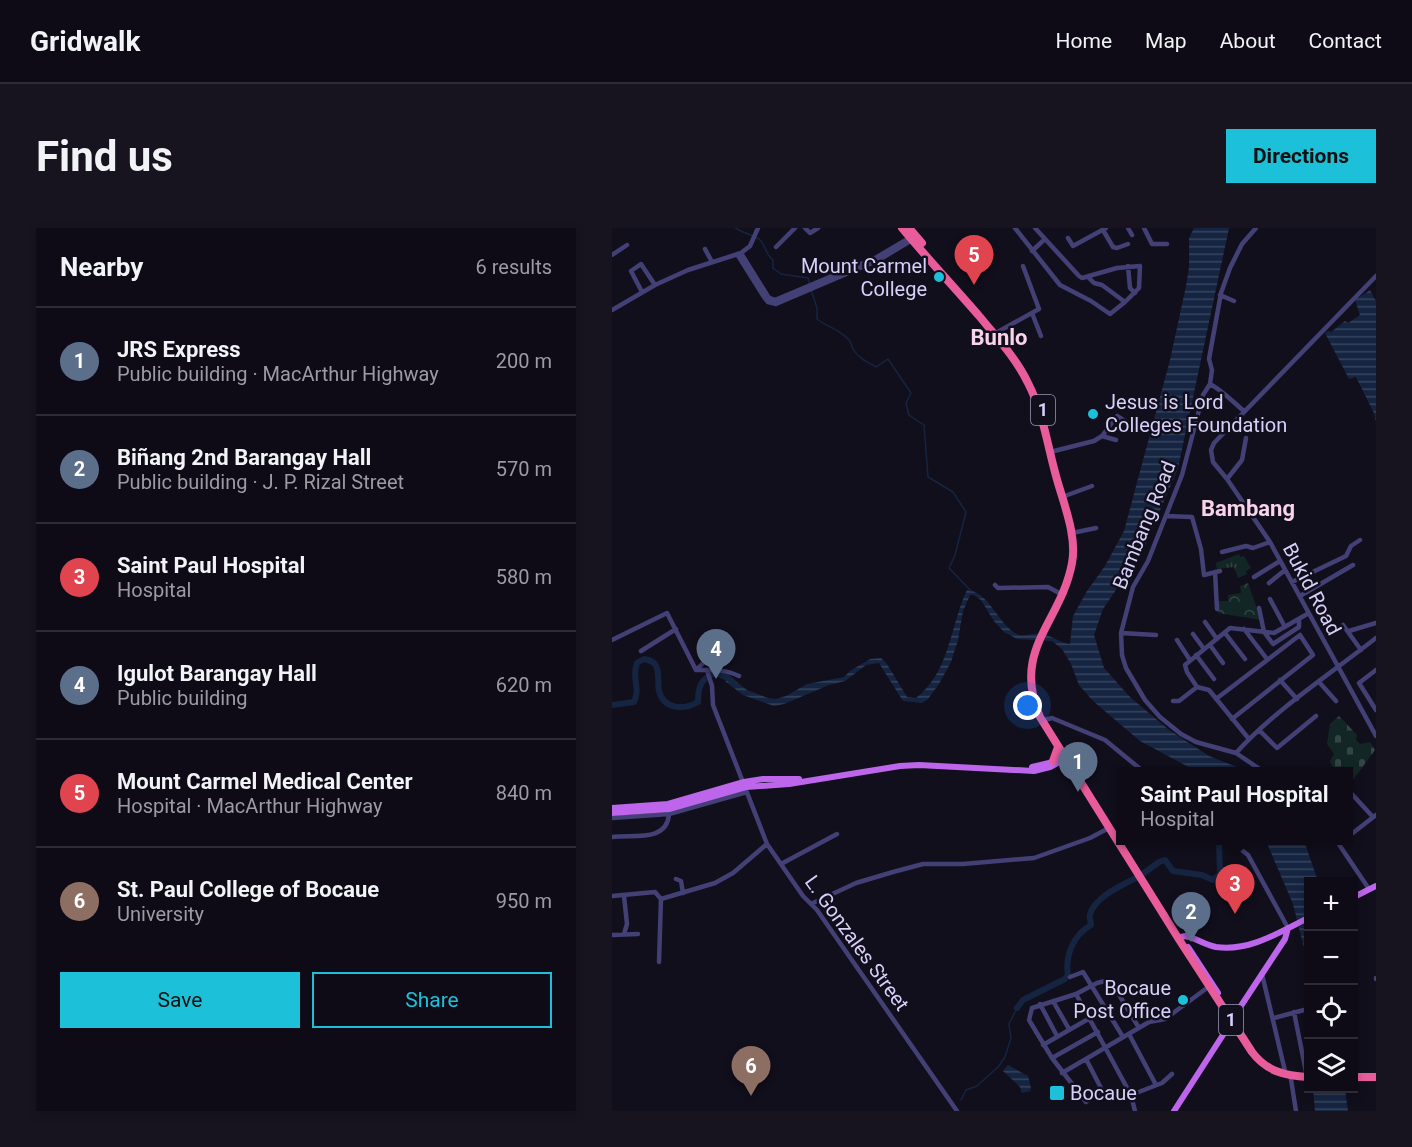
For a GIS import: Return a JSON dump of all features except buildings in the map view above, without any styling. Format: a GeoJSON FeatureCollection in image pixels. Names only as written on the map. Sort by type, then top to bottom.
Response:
{"type":"FeatureCollection","features":[{"type":"Feature","properties":{"kind":"highway","name":"1"},"geometry":{"type":"LineString","coordinates":[[902,228],[913,236],[996,333],[1036,400],[1073,533],[1074,556],[1063,595],[1047,627],[1030,671],[1030,684],[1034,701],[1043,720],[1058,747],[1066,756]]}},
{"type":"Feature","properties":{"kind":"highway","name":"1"},"geometry":{"type":"LineString","coordinates":[[1043,720],[1116,835]]}},
{"type":"Feature","properties":{"kind":"highway"},"geometry":{"type":"LineString","coordinates":[[1053,760],[1058,747]]}},
{"type":"Feature","properties":{"kind":"highway","name":"1"},"geometry":{"type":"LineString","coordinates":[[1111,827],[1116,834]]}},
{"type":"Feature","properties":{"kind":"highway","name":"1"},"geometry":{"type":"LineString","coordinates":[[1122,845],[1180,937]]}},
{"type":"Feature","properties":{"kind":"highway","name":"1"},"geometry":{"type":"LineString","coordinates":[[1124,845],[1186,948],[1256,1057],[1266,1066],[1286,1073],[1304,1075]]}},
{"type":"Feature","properties":{"kind":"highway"},"geometry":{"type":"LineString","coordinates":[[1358,1075],[1376,1076]]}},
{"type":"Feature","properties":{"kind":"main road"},"geometry":{"type":"LineString","coordinates":[[1008,770],[1032,767],[1066,756]]}},
{"type":"Feature","properties":{"kind":"main road"},"geometry":{"type":"LineString","coordinates":[[612,816],[669,809],[746,787],[763,779],[815,778],[919,765],[1034,771],[1050,767],[1066,756]]}},
{"type":"Feature","properties":{"kind":"main road"},"geometry":{"type":"LineString","coordinates":[[612,808],[668,804],[746,787]]}},
{"type":"Feature","properties":{"kind":"main road"},"geometry":{"type":"LineString","coordinates":[[1358,895],[1372,888]]}},
{"type":"Feature","properties":{"kind":"main road"},"geometry":{"type":"LineString","coordinates":[[1180,937],[1188,936],[1213,946],[1236,948],[1259,941],[1304,920]]}},
{"type":"Feature","properties":{"kind":"main road"},"geometry":{"type":"LineString","coordinates":[[1174,1111],[1285,939],[1288,928]]}},
{"type":"Feature","properties":{"kind":"main road","name":"1"},"geometry":{"type":"LineString","coordinates":[[1186,948],[1208,988],[1232,1021]]}},
{"type":"Feature","properties":{"kind":"main road","name":"1"},"geometry":{"type":"LineString","coordinates":[[1186,948],[1251,1056],[1260,1066],[1277,1075],[1286,1073]]}},
{"type":"Feature","properties":{"kind":"street"},"geometry":{"type":"LineString","coordinates":[[612,310],[655,285],[739,253],[754,238],[758,228]]}},
{"type":"Feature","properties":{"kind":"street"},"geometry":{"type":"LineString","coordinates":[[776,247],[795,228]]}},
{"type":"Feature","properties":{"kind":"street"},"geometry":{"type":"LineString","coordinates":[[805,228],[810,233],[818,228]]}},
{"type":"Feature","properties":{"kind":"street"},"geometry":{"type":"LineString","coordinates":[[1015,228],[1060,285],[1110,314],[1139,288],[1140,266],[1128,266],[1088,277],[1079,276],[1035,228]]}},
{"type":"Feature","properties":{"kind":"street"},"geometry":{"type":"LineString","coordinates":[[1128,228],[1132,235]]}},
{"type":"Feature","properties":{"kind":"street"},"geometry":{"type":"LineString","coordinates":[[1144,228],[1152,244],[1167,244]]}},
{"type":"Feature","properties":{"kind":"street","name":"Bambang Road"},"geometry":{"type":"LineString","coordinates":[[1256,228],[1242,244],[1230,268],[1221,296],[1209,359],[1212,370],[1210,384],[1203,395],[1182,475],[1148,561],[1133,587],[1121,633],[1122,655],[1126,668],[1145,700],[1160,717],[1181,734],[1196,742],[1236,753],[1258,767]]}},
{"type":"Feature","properties":{"kind":"street"},"geometry":{"type":"LineString","coordinates":[[1068,238],[1074,246],[1104,229],[1113,247],[1128,244]]}},
{"type":"Feature","properties":{"kind":"street"},"geometry":{"type":"LineString","coordinates":[[739,253],[772,300],[813,287],[877,257],[913,236]]}},
{"type":"Feature","properties":{"kind":"street"},"geometry":{"type":"LineString","coordinates":[[1032,251],[1045,239]]}},
{"type":"Feature","properties":{"kind":"street"},"geometry":{"type":"LineString","coordinates":[[612,255],[627,245]]}},
{"type":"Feature","properties":{"kind":"street"},"geometry":{"type":"LineString","coordinates":[[705,249],[712,262]]}},
{"type":"Feature","properties":{"kind":"street"},"geometry":{"type":"LineString","coordinates":[[642,292],[632,271],[641,264],[655,285]]}},
{"type":"Feature","properties":{"kind":"street"},"geometry":{"type":"LineString","coordinates":[[996,333],[1039,309],[1023,266]]}},
{"type":"Feature","properties":{"kind":"street"},"geometry":{"type":"LineString","coordinates":[[1128,266],[1130,288],[1135,293]]}},
{"type":"Feature","properties":{"kind":"street","name":"Bukid Road"},"geometry":{"type":"LineString","coordinates":[[1376,276],[1214,443],[1211,450],[1213,462],[1227,479],[1269,544],[1283,571],[1293,582],[1305,615],[1376,736]]}},
{"type":"Feature","properties":{"kind":"street"},"geometry":{"type":"LineString","coordinates":[[1088,277],[1125,302]]}},
{"type":"Feature","properties":{"kind":"street"},"geometry":{"type":"LineString","coordinates":[[1221,296],[1234,302]]}},
{"type":"Feature","properties":{"kind":"street"},"geometry":{"type":"LineString","coordinates":[[1032,314],[1041,336]]}},
{"type":"Feature","properties":{"kind":"street"},"geometry":{"type":"LineString","coordinates":[[1210,384],[1221,389],[1227,397],[1245,411]]}},
{"type":"Feature","properties":{"kind":"street"},"geometry":{"type":"LineString","coordinates":[[1051,451],[1094,441],[1102,436],[1117,416],[1131,425],[1141,427]]}},
{"type":"Feature","properties":{"kind":"street"},"geometry":{"type":"LineString","coordinates":[[1102,436],[1116,440]]}},
{"type":"Feature","properties":{"kind":"street"},"geometry":{"type":"LineString","coordinates":[[1227,479],[1242,460],[1246,438]]}},
{"type":"Feature","properties":{"kind":"street"},"geometry":{"type":"LineString","coordinates":[[1064,497],[1092,486]]}},
{"type":"Feature","properties":{"kind":"street"},"geometry":{"type":"LineString","coordinates":[[1166,516],[1192,518],[1201,549],[1204,575],[1218,571],[1217,609]]}},
{"type":"Feature","properties":{"kind":"street"},"geometry":{"type":"LineString","coordinates":[[1073,533],[1096,528]]}},
{"type":"Feature","properties":{"kind":"street"},"geometry":{"type":"LineString","coordinates":[[1293,582],[1346,556],[1351,546],[1360,540]]}},
{"type":"Feature","properties":{"kind":"street"},"geometry":{"type":"LineString","coordinates":[[1222,552],[1246,546],[1253,548],[1269,544]]}},
{"type":"Feature","properties":{"kind":"street"},"geometry":{"type":"LineString","coordinates":[[1254,577],[1278,562]]}},
{"type":"Feature","properties":{"kind":"street"},"geometry":{"type":"LineString","coordinates":[[1300,596],[1353,566]]}},
{"type":"Feature","properties":{"kind":"street"},"geometry":{"type":"LineString","coordinates":[[1269,583],[1283,571]]}},
{"type":"Feature","properties":{"kind":"street"},"geometry":{"type":"LineString","coordinates":[[995,585],[998,588],[1048,587],[1063,595]]}},
{"type":"Feature","properties":{"kind":"street"},"geometry":{"type":"LineString","coordinates":[[1270,600],[1285,627]]}},
{"type":"Feature","properties":{"kind":"street"},"geometry":{"type":"LineString","coordinates":[[1259,608],[1264,632],[1274,644],[1299,627],[1305,615]]}},
{"type":"Feature","properties":{"kind":"street"},"geometry":{"type":"LineString","coordinates":[[612,640],[666,613],[696,670]]}},
{"type":"Feature","properties":{"kind":"street"},"geometry":{"type":"LineString","coordinates":[[1249,739],[1209,690],[1197,687],[1185,667],[1190,660],[1230,628],[1274,633],[1305,615]]}},
{"type":"Feature","properties":{"kind":"street"},"geometry":{"type":"LineString","coordinates":[[1227,621],[1230,628]]}},
{"type":"Feature","properties":{"kind":"street"},"geometry":{"type":"LineString","coordinates":[[1205,622],[1217,639]]}},
{"type":"Feature","properties":{"kind":"street"},"geometry":{"type":"LineString","coordinates":[[1349,631],[1376,623]]}},
{"type":"Feature","properties":{"kind":"street"},"geometry":{"type":"LineString","coordinates":[[1343,624],[1361,650]]}},
{"type":"Feature","properties":{"kind":"street"},"geometry":{"type":"LineString","coordinates":[[641,651],[676,629]]}},
{"type":"Feature","properties":{"kind":"street"},"geometry":{"type":"LineString","coordinates":[[1244,629],[1267,659]]}},
{"type":"Feature","properties":{"kind":"street"},"geometry":{"type":"LineString","coordinates":[[1121,633],[1156,635]]}},
{"type":"Feature","properties":{"kind":"street"},"geometry":{"type":"LineString","coordinates":[[1225,633],[1245,660]]}},
{"type":"Feature","properties":{"kind":"street"},"geometry":{"type":"LineString","coordinates":[[1193,634],[1204,649]]}},
{"type":"Feature","properties":{"kind":"street"},"geometry":{"type":"LineString","coordinates":[[1216,699],[1300,635],[1313,655],[1232,719]]}},
{"type":"Feature","properties":{"kind":"street"},"geometry":{"type":"LineString","coordinates":[[1286,636],[1290,642]]}},
{"type":"Feature","properties":{"kind":"street"},"geometry":{"type":"LineString","coordinates":[[1236,753],[1249,739],[1297,699],[1376,639]]}},
{"type":"Feature","properties":{"kind":"street"},"geometry":{"type":"LineString","coordinates":[[1177,640],[1190,660]]}},
{"type":"Feature","properties":{"kind":"street"},"geometry":{"type":"LineString","coordinates":[[696,670],[726,641]]}},
{"type":"Feature","properties":{"kind":"street"},"geometry":{"type":"LineString","coordinates":[[1210,645],[1223,663]]}},
{"type":"Feature","properties":{"kind":"street"},"geometry":{"type":"LineString","coordinates":[[1196,655],[1214,679]]}},
{"type":"Feature","properties":{"kind":"street"},"geometry":{"type":"LineString","coordinates":[[696,670],[708,672],[719,670],[739,676]]}},
{"type":"Feature","properties":{"kind":"street"},"geometry":{"type":"LineString","coordinates":[[1376,670],[1359,683],[1376,710]]}},
{"type":"Feature","properties":{"kind":"street","name":"L. Gonzales Street"},"geometry":{"type":"LineString","coordinates":[[708,672],[713,705],[767,844],[817,910],[957,1111]]}},
{"type":"Feature","properties":{"kind":"street"},"geometry":{"type":"LineString","coordinates":[[1280,680],[1297,699]]}},
{"type":"Feature","properties":{"kind":"street"},"geometry":{"type":"LineString","coordinates":[[1319,682],[1335,701]]}},
{"type":"Feature","properties":{"kind":"street"},"geometry":{"type":"LineString","coordinates":[[1173,701],[1179,701],[1197,687]]}},
{"type":"Feature","properties":{"kind":"street"},"geometry":{"type":"LineString","coordinates":[[1260,730],[1277,748],[1316,716]]}},
{"type":"Feature","properties":{"kind":"street"},"geometry":{"type":"LineString","coordinates":[[1043,720],[1052,718],[1105,740],[1139,767]]}},
{"type":"Feature","properties":{"kind":"street"},"geometry":{"type":"LineString","coordinates":[[612,816],[669,814],[746,787]]}},
{"type":"Feature","properties":{"kind":"street"},"geometry":{"type":"LineString","coordinates":[[1353,795],[1375,816],[1353,833]]}},
{"type":"Feature","properties":{"kind":"street"},"geometry":{"type":"LineString","coordinates":[[612,837],[656,834],[664,828],[669,814]]}},
{"type":"Feature","properties":{"kind":"street"},"geometry":{"type":"LineString","coordinates":[[811,904],[856,883],[923,864],[963,864],[1034,858],[1090,838],[1111,827]]}},
{"type":"Feature","properties":{"kind":"street"},"geometry":{"type":"LineString","coordinates":[[780,864],[837,834]]}},
{"type":"Feature","properties":{"kind":"street"},"geometry":{"type":"LineString","coordinates":[[661,898],[715,883],[733,873],[767,844]]}},
{"type":"Feature","properties":{"kind":"street"},"geometry":{"type":"LineString","coordinates":[[1235,845],[1250,859],[1288,928]]}},
{"type":"Feature","properties":{"kind":"street"},"geometry":{"type":"LineString","coordinates":[[1342,845],[1372,888]]}},
{"type":"Feature","properties":{"kind":"street"},"geometry":{"type":"LineString","coordinates":[[676,879],[681,881],[683,892]]}},
{"type":"Feature","properties":{"kind":"street"},"geometry":{"type":"LineString","coordinates":[[612,896],[655,892],[661,898],[658,962]]}},
{"type":"Feature","properties":{"kind":"street"},"geometry":{"type":"LineString","coordinates":[[624,896],[627,924],[624,934]]}},
{"type":"Feature","properties":{"kind":"street"},"geometry":{"type":"LineString","coordinates":[[612,935],[638,934]]}},
{"type":"Feature","properties":{"kind":"street"},"geometry":{"type":"LineString","coordinates":[[1071,977],[1082,971],[1123,1037]]}},
{"type":"Feature","properties":{"kind":"street"},"geometry":{"type":"LineString","coordinates":[[1262,974],[1296,1111]]}},
{"type":"Feature","properties":{"kind":"street"},"geometry":{"type":"LineString","coordinates":[[1086,1059],[1102,1090],[1084,1101],[1062,1073],[1029,1020],[1032,1008],[1076,994],[1105,981],[1112,983],[1139,1028]]}},
{"type":"Feature","properties":{"kind":"street"},"geometry":{"type":"LineString","coordinates":[[1062,1073],[1149,1022],[1165,1019],[1208,988]]}},
{"type":"Feature","properties":{"kind":"street"},"geometry":{"type":"LineString","coordinates":[[1076,994],[1131,1095],[1135,1111]]}},
{"type":"Feature","properties":{"kind":"street"},"geometry":{"type":"LineString","coordinates":[[1053,1001],[1070,1029]]}},
{"type":"Feature","properties":{"kind":"street"},"geometry":{"type":"LineString","coordinates":[[1041,1004],[1057,1036]]}},
{"type":"Feature","properties":{"kind":"street"},"geometry":{"type":"LineString","coordinates":[[1274,1018],[1304,1010]]}},
{"type":"Feature","properties":{"kind":"street"},"geometry":{"type":"LineString","coordinates":[[1294,1012],[1304,1057]]}},
{"type":"Feature","properties":{"kind":"street"},"geometry":{"type":"LineString","coordinates":[[1043,1045],[1090,1018]]}},
{"type":"Feature","properties":{"kind":"street"},"geometry":{"type":"LineString","coordinates":[[1052,1058],[1098,1032]]}},
{"type":"Feature","properties":{"kind":"street"},"geometry":{"type":"LineString","coordinates":[[1129,1034],[1156,1085]]}},
{"type":"Feature","properties":{"kind":"street"},"geometry":{"type":"LineString","coordinates":[[1131,1095],[1156,1085],[1172,1074]]}},
{"type":"Feature","properties":{"kind":"green space"},"geometry":{"type":"Polygon","coordinates":[[[1239,554],[1240,557],[1244,556],[1251,568],[1246,571],[1247,574],[1238,578],[1234,567],[1217,569],[1216,563],[1239,554]]]}},
{"type":"Feature","properties":{"kind":"green space"},"geometry":{"type":"Polygon","coordinates":[[[1248,583],[1261,620],[1218,613],[1217,601],[1228,601],[1228,595],[1241,593],[1240,586],[1248,583]]]}},
{"type":"Feature","properties":{"kind":"green space"},"geometry":{"type":"Polygon","coordinates":[[[1339,716],[1357,735],[1356,740],[1360,744],[1370,742],[1375,750],[1353,780],[1353,767],[1332,767],[1330,761],[1334,754],[1327,744],[1330,724],[1339,716]]]}},
{"type":"Feature","properties":{"kind":"water"},"geometry":{"type":"Polygon","coordinates":[[[1194,228],[1229,228],[1178,468],[1144,548],[1103,609],[1094,635],[1104,668],[1130,697],[1169,730],[1209,756],[1237,767],[1189,767],[1140,741],[1093,701],[1079,685],[1062,649],[1052,641],[1017,639],[1004,632],[981,600],[974,595],[970,595],[963,611],[951,662],[939,684],[928,699],[922,703],[903,701],[879,663],[866,665],[845,681],[774,706],[743,695],[725,681],[729,676],[747,690],[776,699],[807,684],[844,677],[870,659],[881,658],[907,697],[916,698],[936,675],[943,662],[967,590],[981,596],[1003,622],[1018,634],[1044,635],[1070,644],[1073,616],[1124,531],[1170,360],[1189,267],[1189,238],[1194,228]]]}},
{"type":"Feature","properties":{"kind":"water"},"geometry":{"type":"Polygon","coordinates":[[[1370,290],[1376,301],[1376,422],[1374,413],[1356,377],[1349,379],[1325,333],[1331,332],[1345,321],[1348,323],[1360,315],[1355,300],[1370,290]]]}},
{"type":"Feature","properties":{"kind":"water"},"geometry":{"type":"Polygon","coordinates":[[[1268,845],[1305,845],[1317,877],[1304,877],[1304,948],[1293,904],[1268,845]]]}},
{"type":"Feature","properties":{"kind":"water"},"geometry":{"type":"Polygon","coordinates":[[[1008,1065],[1028,1076],[1030,1091],[1022,1093],[1020,1087],[1003,1071],[1008,1065]]]}},
{"type":"Feature","properties":{"kind":"water"},"geometry":{"type":"Polygon","coordinates":[[[1313,1093],[1346,1093],[1348,1111],[1315,1111],[1313,1093]]]}},
{"type":"Feature","properties":{"kind":"waterway"},"geometry":{"type":"LineString","coordinates":[[735,228],[761,241],[773,260],[773,268],[781,274],[808,278],[810,285]]}},
{"type":"Feature","properties":{"kind":"waterway"},"geometry":{"type":"LineString","coordinates":[[811,290],[817,308],[817,319],[846,337],[857,355],[863,360],[876,367],[888,359],[911,393],[906,403],[909,415],[924,425],[928,477],[953,492],[966,512],[955,555],[949,568],[971,591]]}},
{"type":"Feature","properties":{"kind":"waterway"},"geometry":{"type":"LineString","coordinates":[[612,705],[634,702],[637,692],[635,669],[637,663],[644,659],[655,664],[659,691],[665,702],[675,707],[693,705],[698,702],[701,684],[715,673],[733,682]]}},
{"type":"Feature","properties":{"kind":"waterway"},"geometry":{"type":"LineString","coordinates":[[1144,873],[1165,860],[1173,871],[1202,875],[1213,880],[1220,874],[1219,845]]}},
{"type":"Feature","properties":{"kind":"waterway"},"geometry":{"type":"LineString","coordinates":[[1017,1008],[1023,1000],[1065,979],[1068,975],[1069,953],[1079,934],[1091,925],[1090,916],[1096,903],[1123,884],[1136,878]]}},
{"type":"Feature","properties":{"kind":"waterway"},"geometry":{"type":"LineString","coordinates":[[961,1100],[966,1090],[977,1086],[998,1067],[1005,1057],[1011,1038],[1009,1024],[1017,1008]]}},
{"type":"Feature","properties":{"kind":"place","name":"Mount Carmel College"},"geometry":{"type":"Point","coordinates":[939,277]}},
{"type":"Feature","properties":{"kind":"place","name":"Mount Carmel Medical Center"},"geometry":{"type":"Point","coordinates":[974,285]}},
{"type":"Feature","properties":{"kind":"place","name":"Jesus is Lord Colleges Foundation"},"geometry":{"type":"Point","coordinates":[1093,414]}},
{"type":"Feature","properties":{"kind":"place","name":"Igulot Barangay Hall"},"geometry":{"type":"Point","coordinates":[716,679]}},
{"type":"Feature","properties":{"kind":"place","name":"JRS Express"},"geometry":{"type":"Point","coordinates":[1078,792]}},
{"type":"Feature","properties":{"kind":"place","name":"Saint Paul Hospital"},"geometry":{"type":"Point","coordinates":[1235,914]}},
{"type":"Feature","properties":{"kind":"place","name":"Biñang 2nd Barangay Hall"},"geometry":{"type":"Point","coordinates":[1191,942]}},
{"type":"Feature","properties":{"kind":"place","name":"Bocaue Post Office"},"geometry":{"type":"Point","coordinates":[1183,1000]}},
{"type":"Feature","properties":{"kind":"place","name":"Bocaue"},"geometry":{"type":"Point","coordinates":[1057,1093]}},
{"type":"Feature","properties":{"kind":"place","name":"St. Paul College of Bocaue"},"geometry":{"type":"Point","coordinates":[751,1096]}},
{"type":"Feature","properties":{"kind":"district","name":"Bunlo"},"geometry":{"type":"Point","coordinates":[999,337]}},
{"type":"Feature","properties":{"kind":"district","name":"Bambang"},"geometry":{"type":"Point","coordinates":[1248,508]}}]}
